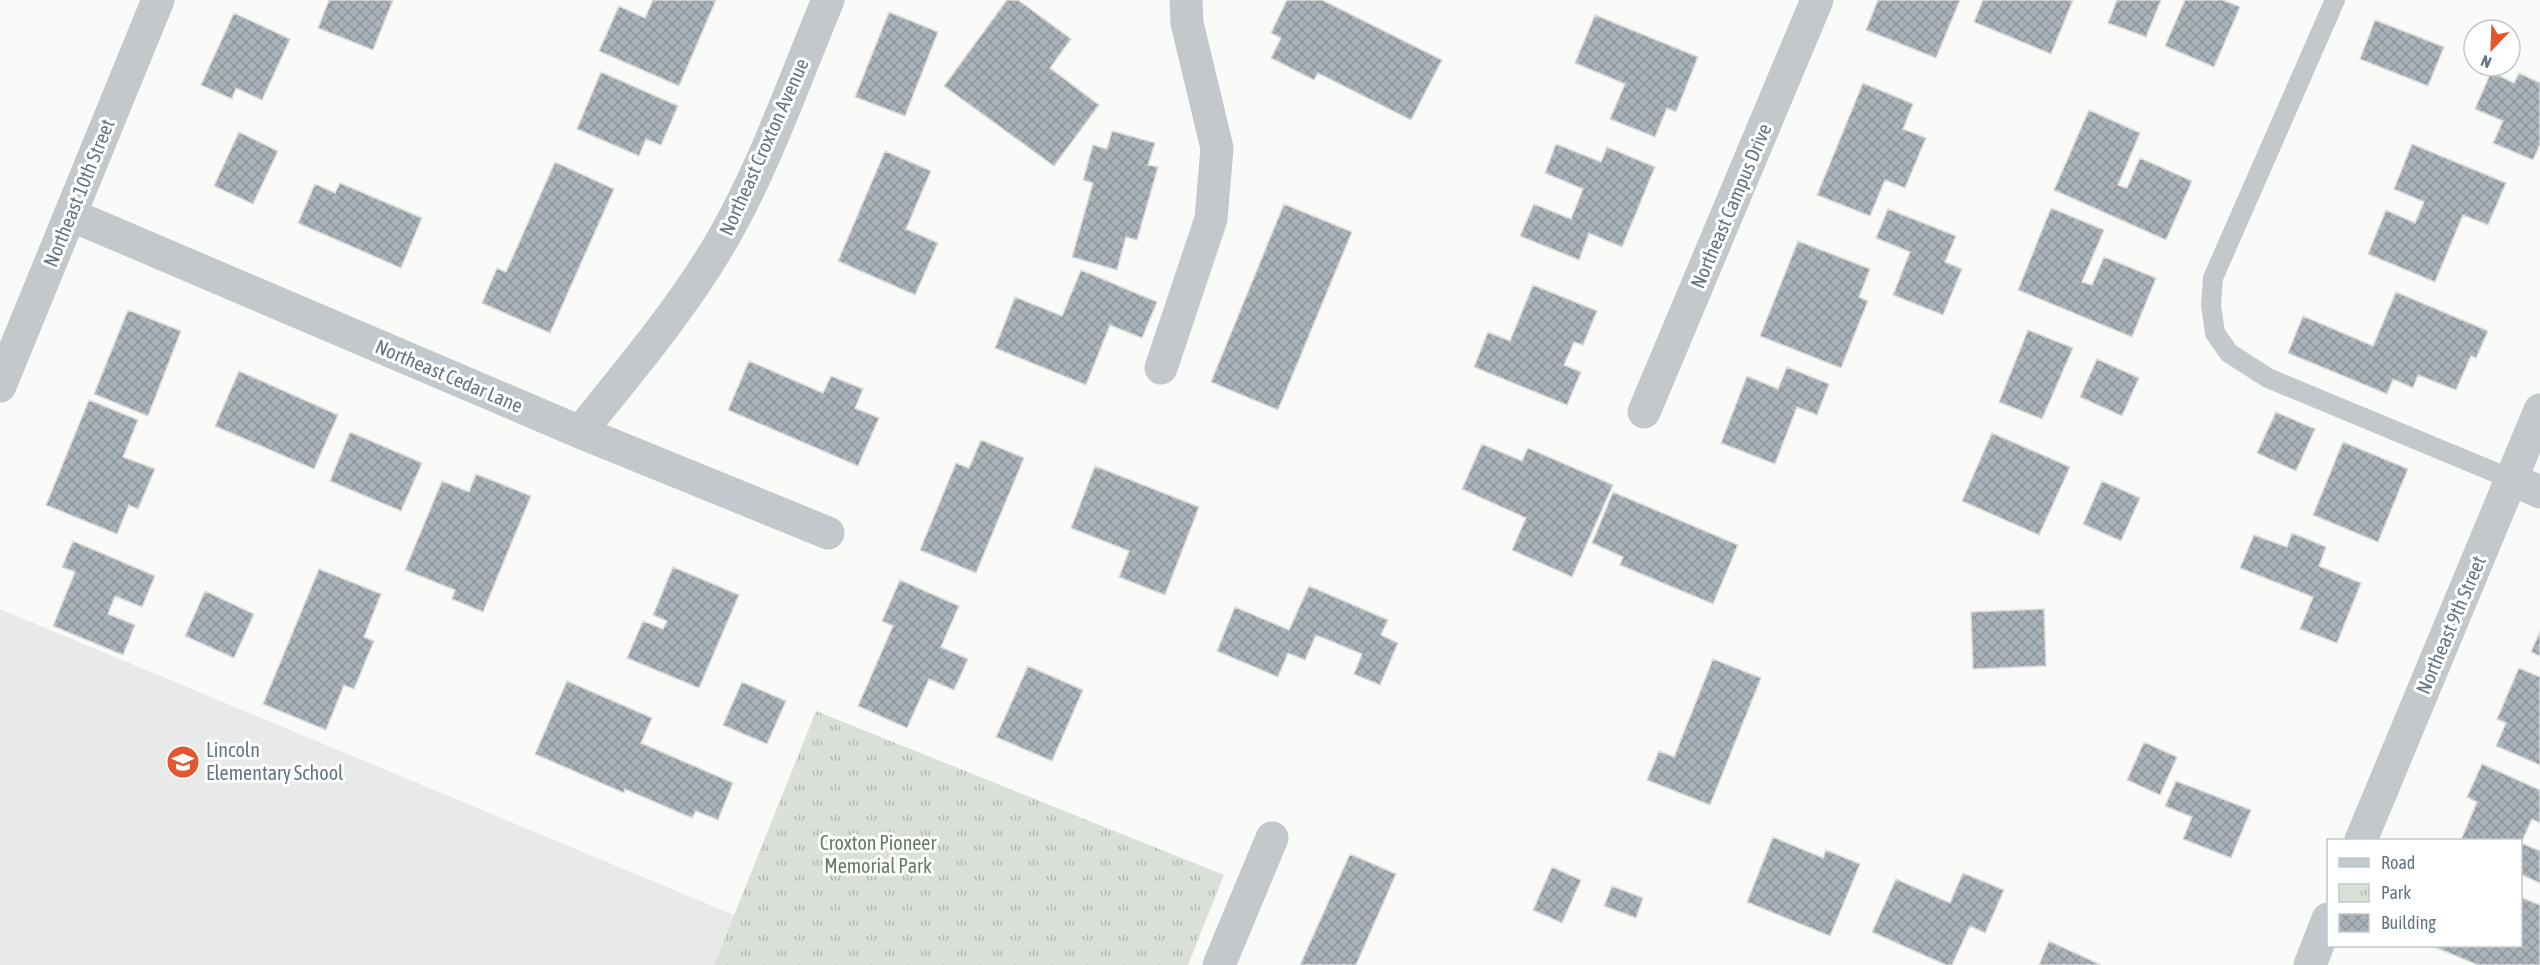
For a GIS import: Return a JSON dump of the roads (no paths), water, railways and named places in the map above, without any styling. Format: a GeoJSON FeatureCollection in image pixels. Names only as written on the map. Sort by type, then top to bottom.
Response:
{"type":"FeatureCollection","features":[{"type":"Feature","properties":{"kind":"street","name":"Northeast 10th Street"},"geometry":{"type":"LineString","coordinates":[[0,386],[158,0]]}},
{"type":"Feature","properties":{"kind":"street","name":"Northeast Croxton Avenue"},"geometry":{"type":"LineString","coordinates":[[580,432],[676,313],[721,241],[751,185],[828,0]]}},
{"type":"Feature","properties":{"kind":"street"},"geometry":{"type":"LineString","coordinates":[[1161,368],[1210,219],[1217,148],[1187,23],[1186,0]]}},
{"type":"Feature","properties":{"kind":"street","name":"Northeast Campus Drive"},"geometry":{"type":"LineString","coordinates":[[1644,412],[1817,0]]}},
{"type":"Feature","properties":{"kind":"street","name":"Northeast Cedar Lane"},"geometry":{"type":"LineString","coordinates":[[71,215],[580,432],[828,533]]}},
{"type":"Feature","properties":{"kind":"street","name":"Northeast 9th Street"},"geometry":{"type":"LineString","coordinates":[[2361,839],[2526,485],[2540,410]]}},
{"type":"Feature","properties":{"kind":"street"},"geometry":{"type":"LineString","coordinates":[[1220,965],[1272,838]]}},
{"type":"Feature","properties":{"kind":"street"},"geometry":{"type":"LineString","coordinates":[[2310,965],[2327,922]]}},
{"type":"Feature","properties":{"kind":"lane"},"geometry":{"type":"LineString","coordinates":[[2335,0],[2213,278],[2211,305],[2215,333],[2229,353],[2268,378],[2526,485]]}},
{"type":"Feature","properties":{"kind":"place","name":"Lincoln Elementary School"},"geometry":{"type":"Point","coordinates":[183,762]}},
{"type":"Feature","properties":{"kind":"park label","name":"Croxton Pioneer Memorial Park"},"geometry":{"type":"Point","coordinates":[878,854]}}]}
